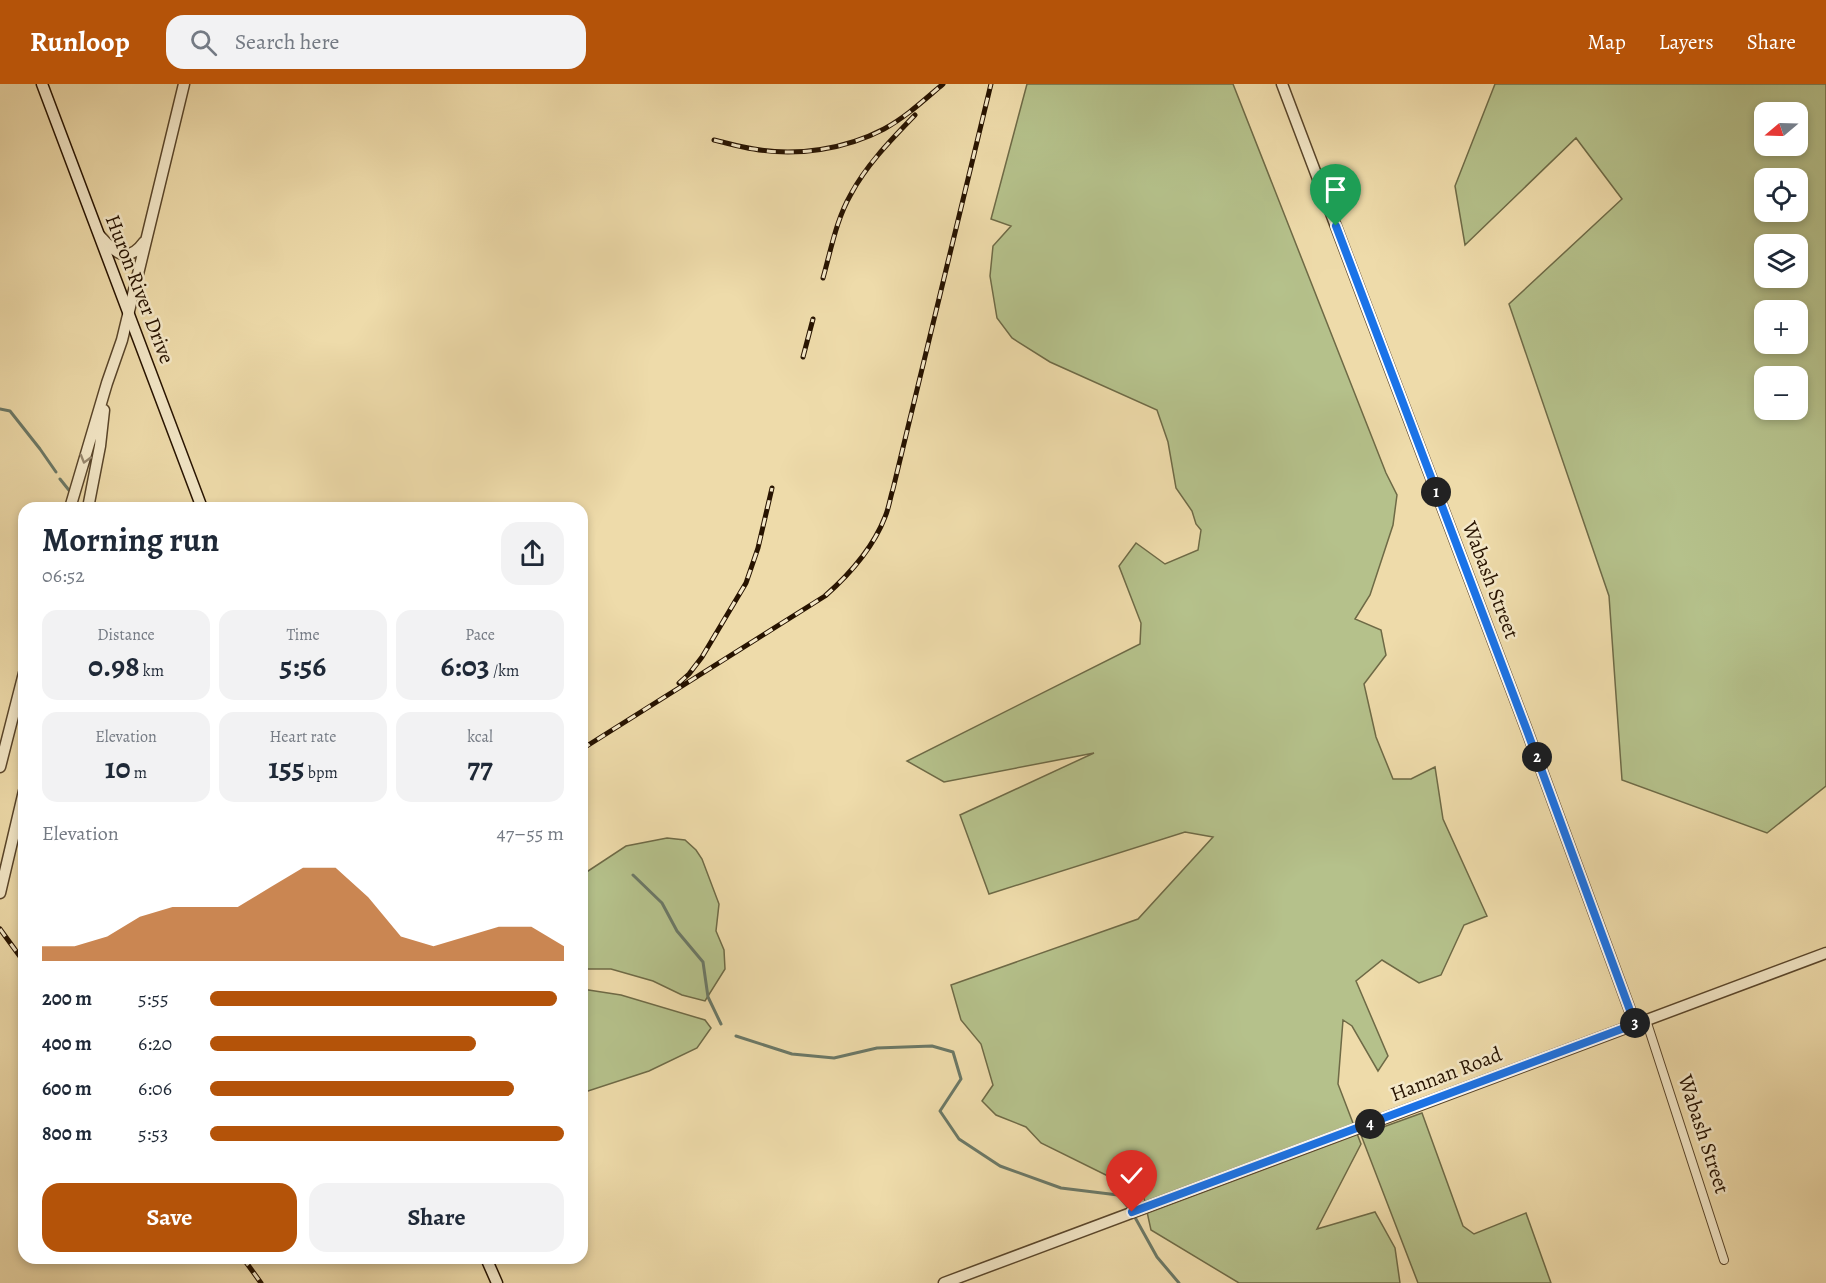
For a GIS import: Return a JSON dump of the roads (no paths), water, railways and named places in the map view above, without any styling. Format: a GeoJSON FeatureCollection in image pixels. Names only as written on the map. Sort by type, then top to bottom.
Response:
{"type":"FeatureCollection","features":[{"type":"Feature","properties":{"kind":"street","name":"Huron River Drive"},"geometry":{"type":"LineString","coordinates":[[42,84],[200,502]]}},
{"type":"Feature","properties":{"kind":"street"},"geometry":{"type":"LineString","coordinates":[[72,502],[122,340],[184,84]]}},
{"type":"Feature","properties":{"kind":"street","name":"Wabash Street"},"geometry":{"type":"LineString","coordinates":[[1282,84],[1530,739],[1641,1022],[1724,1260]]}},
{"type":"Feature","properties":{"kind":"street"},"geometry":{"type":"LineString","coordinates":[[98,234],[119,254],[137,250],[146,239]]}},
{"type":"Feature","properties":{"kind":"street"},"geometry":{"type":"LineString","coordinates":[[89,502],[100,446],[107,383]]}},
{"type":"Feature","properties":{"kind":"street"},"geometry":{"type":"LineString","coordinates":[[0,767],[18,696]]}},
{"type":"Feature","properties":{"kind":"street"},"geometry":{"type":"LineString","coordinates":[[0,893],[18,816]]}},
{"type":"Feature","properties":{"kind":"street","name":"Hannan Road"},"geometry":{"type":"LineString","coordinates":[[944,1283],[1826,953]]}},
{"type":"Feature","properties":{"kind":"street"},"geometry":{"type":"LineString","coordinates":[[489,1264],[497,1283]]}},
{"type":"Feature","properties":{"kind":"waterway"},"geometry":{"type":"LineString","coordinates":[[0,409],[10,411],[56,472]]}},
{"type":"Feature","properties":{"kind":"waterway"},"geometry":{"type":"LineString","coordinates":[[60,479],[72,494]]}},
{"type":"Feature","properties":{"kind":"waterway"},"geometry":{"type":"LineString","coordinates":[[633,875],[662,903],[677,931],[703,962],[708,997],[721,1024]]}},
{"type":"Feature","properties":{"kind":"waterway"},"geometry":{"type":"LineString","coordinates":[[736,1036],[792,1054],[834,1058],[877,1048],[932,1046],[953,1052],[961,1079],[940,1111],[959,1139],[1000,1166],[1061,1188],[1118,1195],[1132,1212],[1157,1257],[1179,1283]]}},
{"type":"Feature","properties":{"kind":"railway"},"geometry":{"type":"LineString","coordinates":[[714,140],[744,147],[787,152],[820,150],[854,142],[892,124],[943,84]]}},
{"type":"Feature","properties":{"kind":"railway"},"geometry":{"type":"LineString","coordinates":[[588,745],[825,596],[852,570],[874,539],[888,507],[991,84]]}},
{"type":"Feature","properties":{"kind":"railway"},"geometry":{"type":"LineString","coordinates":[[823,278],[838,225],[857,183],[872,162],[915,115]]}},
{"type":"Feature","properties":{"kind":"railway"},"geometry":{"type":"LineString","coordinates":[[803,357],[813,319]]}},
{"type":"Feature","properties":{"kind":"railway"},"geometry":{"type":"LineString","coordinates":[[679,683],[702,657],[746,583],[758,548],[772,488]]}},
{"type":"Feature","properties":{"kind":"railway"},"geometry":{"type":"LineString","coordinates":[[0,929],[18,954]]}},
{"type":"Feature","properties":{"kind":"railway"},"geometry":{"type":"LineString","coordinates":[[247,1264],[261,1283]]}}]}
